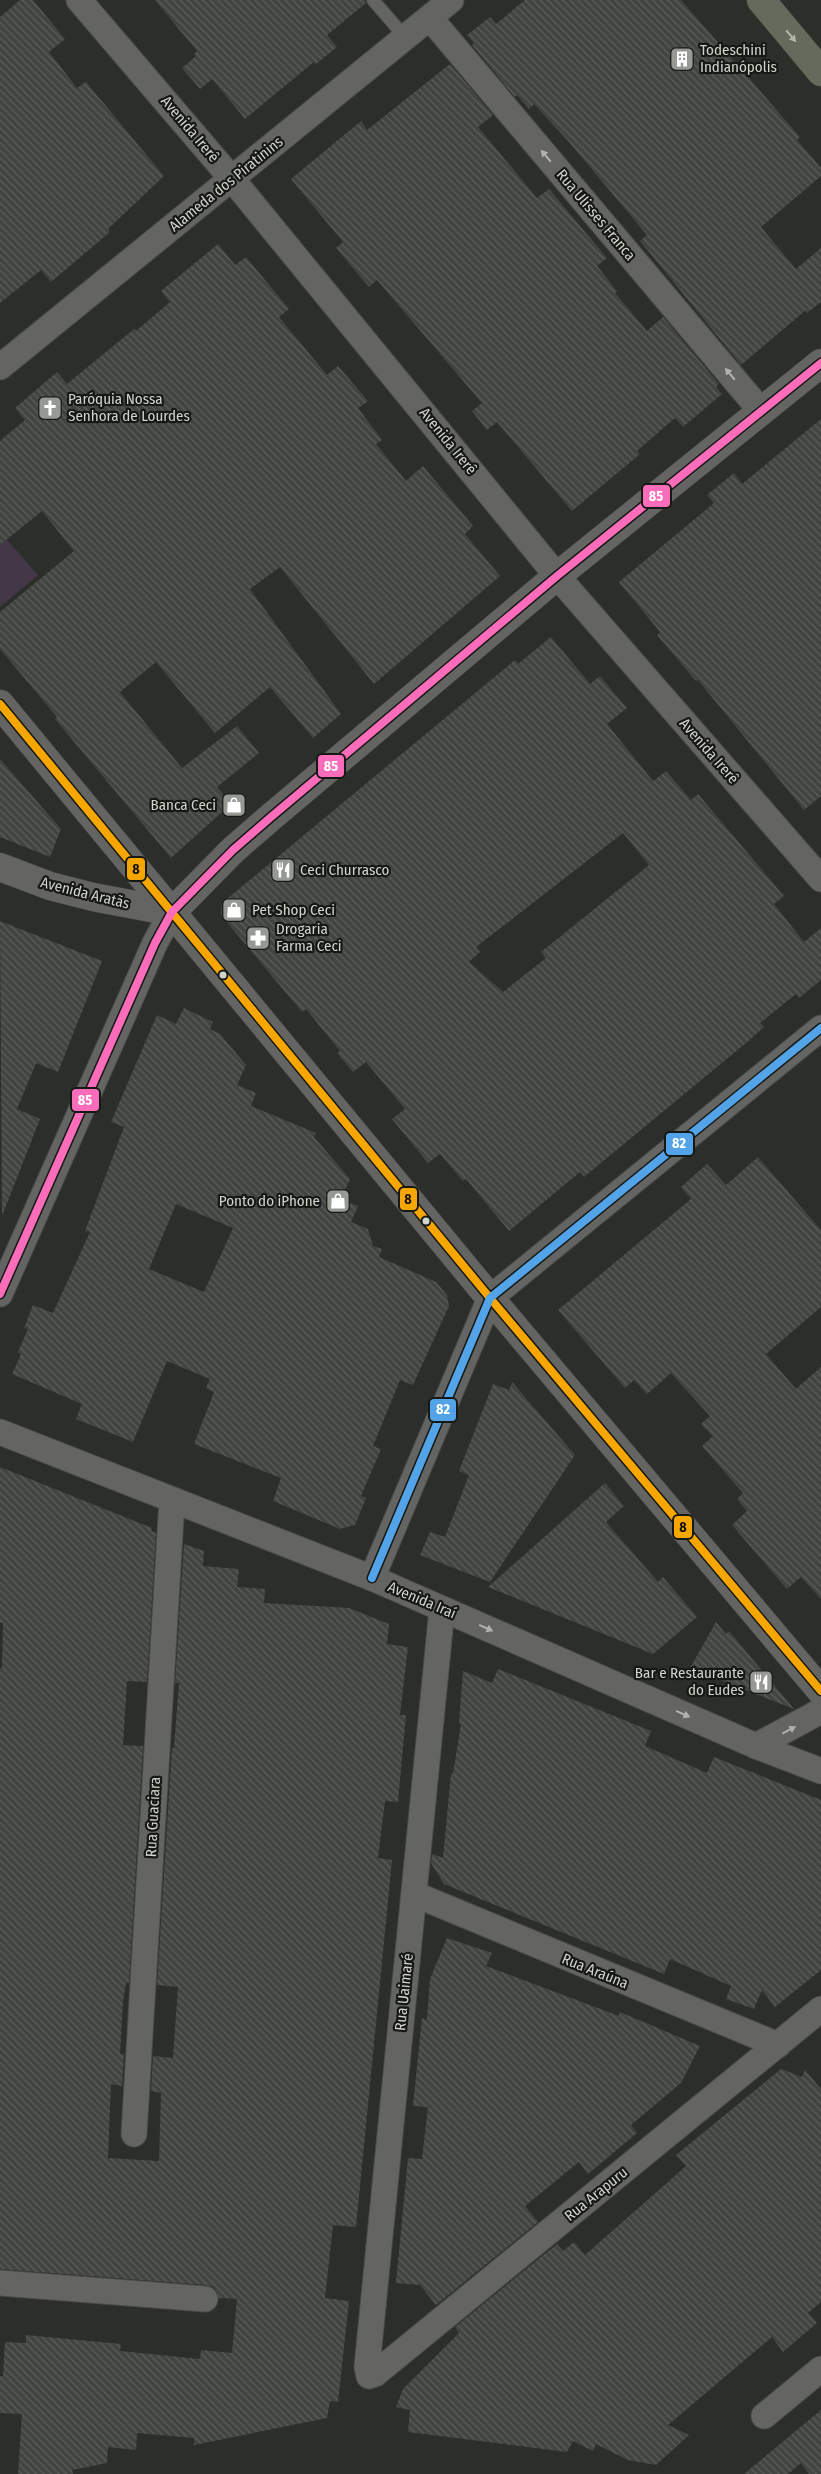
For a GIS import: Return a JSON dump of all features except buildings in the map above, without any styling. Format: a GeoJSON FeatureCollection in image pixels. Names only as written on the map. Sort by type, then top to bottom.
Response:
{"type":"FeatureCollection","features":[{"type":"Feature","properties":{"kind":"main road"},"geometry":{"type":"LineString","coordinates":[[761,0],[821,72]]}},
{"type":"Feature","properties":{"kind":"street","name":"Avenida Irerê"},"geometry":{"type":"LineString","coordinates":[[79,0],[232,179],[558,576],[821,879]]}},
{"type":"Feature","properties":{"kind":"street","name":"Alameda dos Piratinins"},"geometry":{"type":"LineString","coordinates":[[0,367],[451,0]]}},
{"type":"Feature","properties":{"kind":"street","name":"Rua Ulisses Franca"},"geometry":{"type":"LineString","coordinates":[[430,18],[761,411]]}},
{"type":"Feature","properties":{"kind":"street"},"geometry":{"type":"LineString","coordinates":[[0,1294],[155,943],[172,912],[233,850],[558,576],[821,363]]}},
{"type":"Feature","properties":{"kind":"street"},"geometry":{"type":"LineString","coordinates":[[0,704],[490,1298],[821,1691]]}},
{"type":"Feature","properties":{"kind":"street","name":"Avenida Aratãs"},"geometry":{"type":"LineString","coordinates":[[0,867],[50,886],[93,897],[172,912]]}},
{"type":"Feature","properties":{"kind":"street"},"geometry":{"type":"LineString","coordinates":[[372,1578],[490,1298],[821,1028]]}},
{"type":"Feature","properties":{"kind":"street","name":"Avenida Iraí"},"geometry":{"type":"LineString","coordinates":[[0,1432],[372,1578],[756,1746],[821,1771]]}},
{"type":"Feature","properties":{"kind":"street","name":"Rua Guaciara"},"geometry":{"type":"LineString","coordinates":[[134,2134],[172,1500]]}},
{"type":"Feature","properties":{"kind":"street","name":"Rua Uaimaré"},"geometry":{"type":"LineString","coordinates":[[369,2376],[367,2367],[442,1608]]}},
{"type":"Feature","properties":{"kind":"street"},"geometry":{"type":"LineString","coordinates":[[756,1746],[821,1711]]}},
{"type":"Feature","properties":{"kind":"street","name":"Rua Araúna"},"geometry":{"type":"LineString","coordinates":[[414,1894],[778,2045]]}},
{"type":"Feature","properties":{"kind":"street","name":"Rua Arapuru"},"geometry":{"type":"LineString","coordinates":[[369,2376],[375,2374],[821,2009]]}},
{"type":"Feature","properties":{"kind":"street"},"geometry":{"type":"LineString","coordinates":[[0,2283],[205,2299]]}},
{"type":"Feature","properties":{"kind":"street"},"geometry":{"type":"LineString","coordinates":[[764,2416],[821,2369]]}},
{"type":"Feature","properties":{"kind":"lane"},"geometry":{"type":"LineString","coordinates":[[373,0],[406,37]]}},
{"type":"Feature","properties":{"kind":"shaded area"},"geometry":{"type":"Polygon","coordinates":[[[0,532],[38,575],[0,607],[0,532]]]}},
{"type":"Feature","properties":{"kind":"transit line","name":"85"},"geometry":{"type":"LineString","coordinates":[[0,1294],[155,943],[172,912],[233,850],[271,817],[557,576],[821,363]]}},
{"type":"Feature","properties":{"kind":"transit line","name":"8"},"geometry":{"type":"LineString","coordinates":[[0,704],[490,1298],[821,1691]]}},
{"type":"Feature","properties":{"kind":"transit line","name":"82"},"geometry":{"type":"LineString","coordinates":[[372,1578],[490,1298],[821,1028]]}},
{"type":"Feature","properties":{"kind":"place","name":"Todeschini Indianópolis"},"geometry":{"type":"Point","coordinates":[682,59]}},
{"type":"Feature","properties":{"kind":"place","name":"Paróquia Nossa Senhora de Lourdes"},"geometry":{"type":"Point","coordinates":[50,408]}},
{"type":"Feature","properties":{"kind":"place","name":"Banca Ceci"},"geometry":{"type":"Point","coordinates":[234,805]}},
{"type":"Feature","properties":{"kind":"place","name":"Ceci Churrasco"},"geometry":{"type":"Point","coordinates":[283,870]}},
{"type":"Feature","properties":{"kind":"place","name":"Pet Shop Ceci"},"geometry":{"type":"Point","coordinates":[234,910]}},
{"type":"Feature","properties":{"kind":"place","name":"Drogaria Farma Ceci"},"geometry":{"type":"Point","coordinates":[258,938]}},
{"type":"Feature","properties":{"kind":"place","name":"Ponto do iPhone"},"geometry":{"type":"Point","coordinates":[338,1201]}},
{"type":"Feature","properties":{"kind":"place","name":"Bar e Restaurante do Eudes"},"geometry":{"type":"Point","coordinates":[761,1682]}}]}
